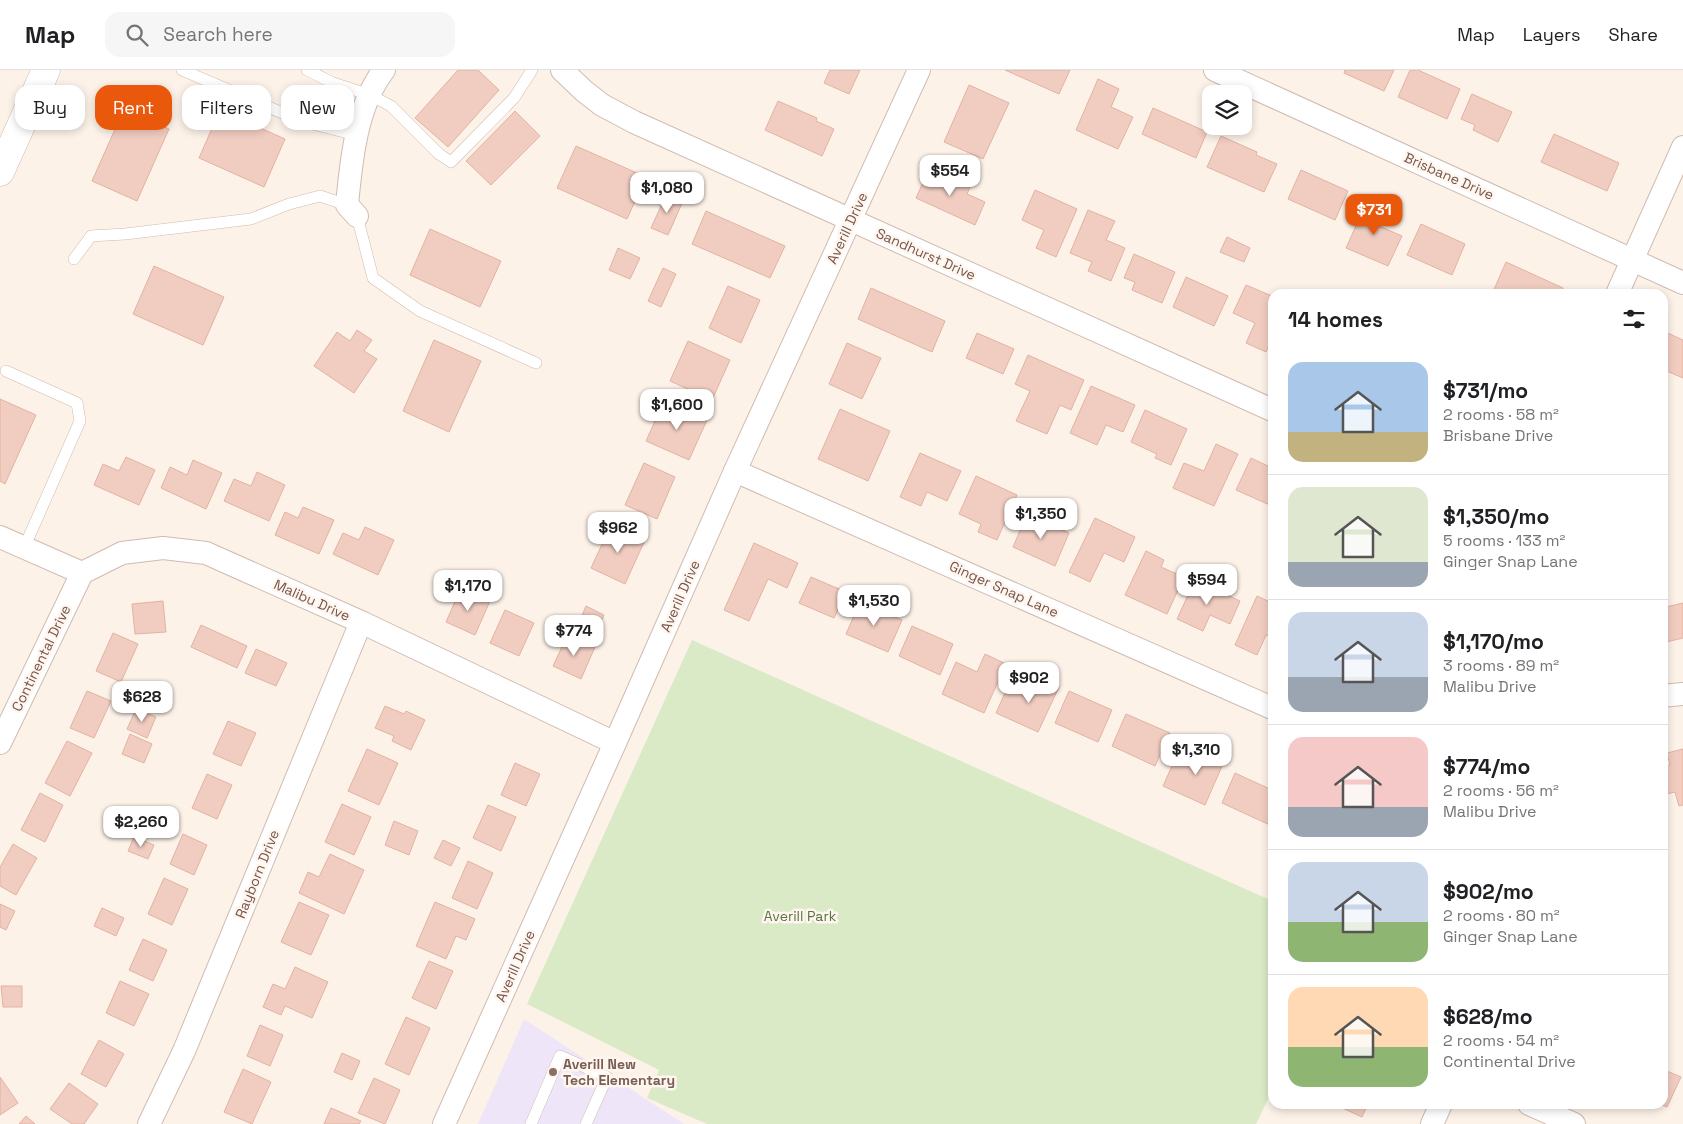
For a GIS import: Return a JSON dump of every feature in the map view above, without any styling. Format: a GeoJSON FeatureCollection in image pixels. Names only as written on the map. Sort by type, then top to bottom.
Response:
{"type":"FeatureCollection","features":[{"type":"Feature","properties":{"kind":"main road"},"geometry":{"type":"LineString","coordinates":[[0,172],[46,70]]}},
{"type":"Feature","properties":{"kind":"street"},"geometry":{"type":"LineString","coordinates":[[352,210],[352,152],[370,96],[384,70]]}},
{"type":"Feature","properties":{"kind":"street","name":"Sandhurst Drive"},"geometry":{"type":"LineString","coordinates":[[562,70],[602,105],[634,122],[1268,408]]}},
{"type":"Feature","properties":{"kind":"street","name":"Averill Drive"},"geometry":{"type":"LineString","coordinates":[[444,1124],[616,743],[735,471],[919,70]]}},
{"type":"Feature","properties":{"kind":"street","name":"Brisbane Drive"},"geometry":{"type":"LineString","coordinates":[[1215,70],[1683,282]]}},
{"type":"Feature","properties":{"kind":"street"},"geometry":{"type":"LineString","coordinates":[[1619,289],[1683,147]]}},
{"type":"Feature","properties":{"kind":"street","name":"Ginger Snap Lane"},"geometry":{"type":"LineString","coordinates":[[735,471],[1268,706]]}},
{"type":"Feature","properties":{"kind":"street"},"geometry":{"type":"LineString","coordinates":[[0,537],[82,573]]}},
{"type":"Feature","properties":{"kind":"street","name":"Malibu Drive"},"geometry":{"type":"LineString","coordinates":[[82,573],[122,553],[163,548],[206,553],[361,622],[616,743]]}},
{"type":"Feature","properties":{"kind":"street","name":"Continental Drive"},"geometry":{"type":"LineString","coordinates":[[0,743],[82,573]]}},
{"type":"Feature","properties":{"kind":"street","name":"Rayborn Drive"},"geometry":{"type":"LineString","coordinates":[[149,1124],[184,1050],[361,622]]}},
{"type":"Feature","properties":{"kind":"street"},"geometry":{"type":"LineString","coordinates":[[1668,695],[1683,694]]}},
{"type":"Feature","properties":{"kind":"street"},"geometry":{"type":"LineString","coordinates":[[1432,1124],[1439,1109]]}},
{"type":"Feature","properties":{"kind":"street"},"geometry":{"type":"LineString","coordinates":[[1540,1109],[1574,1124]]}},
{"type":"Feature","properties":{"kind":"lane"},"geometry":{"type":"LineString","coordinates":[[182,70],[301,122],[356,135]]}},
{"type":"Feature","properties":{"kind":"lane"},"geometry":{"type":"LineString","coordinates":[[307,70],[333,83],[370,96],[391,106],[439,154],[451,162],[514,98],[532,70]]}},
{"type":"Feature","properties":{"kind":"lane"},"geometry":{"type":"LineString","coordinates":[[74,259],[91,236],[125,234],[251,218],[289,204],[320,196],[352,210],[373,278],[420,311],[536,363]]}},
{"type":"Feature","properties":{"kind":"lane"},"geometry":{"type":"LineString","coordinates":[[6,371],[76,403],[80,421],[24,548]]}},
{"type":"Feature","properties":{"kind":"lane"},"geometry":{"type":"LineString","coordinates":[[531,1124],[560,1056],[607,1077],[586,1124]]}},
{"type":"Feature","properties":{"kind":"shaded area","name":"Averill New Tech Elementary"},"geometry":{"type":"Polygon","coordinates":[[[524,1019],[684,1124],[478,1124],[524,1019]]]}},
{"type":"Feature","properties":{"kind":"green space","name":"Averill Park"},"geometry":{"type":"Polygon","coordinates":[[[692,640],[1268,899],[1268,1099],[1256,1124],[707,1124],[647,1098],[659,1070],[527,1004],[692,640]]]}},
{"type":"Feature","properties":{"kind":"building"},"geometry":{"type":"Polygon","coordinates":[[[458,70],[478,70],[499,90],[448,147],[415,118],[458,70]]]}},
{"type":"Feature","properties":{"kind":"building"},"geometry":{"type":"Polygon","coordinates":[[[830,70],[860,70],[849,94],[824,83],[830,70]]]}},
{"type":"Feature","properties":{"kind":"building"},"geometry":{"type":"Polygon","coordinates":[[[1005,70],[1070,70],[1059,94],[1005,70]]]}},
{"type":"Feature","properties":{"kind":"building"},"geometry":{"type":"Polygon","coordinates":[[[1345,70],[1394,70],[1384,91],[1344,73],[1345,70]]]}},
{"type":"Feature","properties":{"kind":"building"},"geometry":{"type":"Polygon","coordinates":[[[1410,70],[1418,70],[1460,89],[1447,119],[1398,97],[1410,70]]]}},
{"type":"Feature","properties":{"kind":"building"},"geometry":{"type":"Polygon","coordinates":[[[1098,79],[1119,89],[1111,107],[1133,117],[1118,149],[1076,130],[1098,79]]]}},
{"type":"Feature","properties":{"kind":"building"},"geometry":{"type":"Polygon","coordinates":[[[969,85],[1009,103],[983,159],[944,142],[969,85]]]}},
{"type":"Feature","properties":{"kind":"building"},"geometry":{"type":"Polygon","coordinates":[[[1472,94],[1512,112],[1498,142],[1473,130],[1475,125],[1461,119],[1472,94]]]}},
{"type":"Feature","properties":{"kind":"building"},"geometry":{"type":"Polygon","coordinates":[[[778,101],[817,118],[816,121],[834,129],[822,156],[765,130],[778,101]]]}},
{"type":"Feature","properties":{"kind":"building"},"geometry":{"type":"Polygon","coordinates":[[[1153,108],[1202,130],[1202,135],[1206,135],[1196,158],[1142,134],[1153,108]]]}},
{"type":"Feature","properties":{"kind":"building"},"geometry":{"type":"Polygon","coordinates":[[[515,111],[540,136],[491,185],[466,161],[515,111]]]}},
{"type":"Feature","properties":{"kind":"building"},"geometry":{"type":"Polygon","coordinates":[[[115,130],[169,130],[137,201],[92,181],[115,130]]]}},
{"type":"Feature","properties":{"kind":"building"},"geometry":{"type":"Polygon","coordinates":[[[211,130],[265,130],[285,139],[264,187],[199,158],[211,130]]]}},
{"type":"Feature","properties":{"kind":"building"},"geometry":{"type":"Polygon","coordinates":[[[1554,134],[1619,163],[1607,191],[1541,162],[1554,134]]]}},
{"type":"Feature","properties":{"kind":"building"},"geometry":{"type":"Polygon","coordinates":[[[1221,136],[1257,152],[1256,155],[1277,164],[1264,192],[1207,167],[1221,136]]]}},
{"type":"Feature","properties":{"kind":"building"},"geometry":{"type":"Polygon","coordinates":[[[576,146],[646,177],[627,219],[557,188],[576,146]]]}},
{"type":"Feature","properties":{"kind":"building"},"geometry":{"type":"Polygon","coordinates":[[[929,169],[970,187],[967,194],[985,202],[975,225],[916,198],[929,169]]]}},
{"type":"Feature","properties":{"kind":"building"},"geometry":{"type":"Polygon","coordinates":[[[1301,170],[1348,191],[1335,220],[1288,199],[1301,170]]]}},
{"type":"Feature","properties":{"kind":"building"},"geometry":{"type":"Polygon","coordinates":[[[1035,190],[1077,209],[1056,257],[1036,248],[1044,230],[1022,220],[1035,190]]]}},
{"type":"Feature","properties":{"kind":"building"},"geometry":{"type":"Polygon","coordinates":[[[667,193],[683,201],[668,235],[651,228],[667,193]]]}},
{"type":"Feature","properties":{"kind":"building"},"geometry":{"type":"Polygon","coordinates":[[[1368,199],[1386,208],[1379,226],[1402,236],[1388,266],[1346,248],[1368,199]]]}},
{"type":"Feature","properties":{"kind":"building"},"geometry":{"type":"Polygon","coordinates":[[[1088,210],[1115,221],[1106,240],[1125,248],[1111,281],[1088,271],[1092,262],[1070,253],[1088,210]]]}},
{"type":"Feature","properties":{"kind":"building"},"geometry":{"type":"Polygon","coordinates":[[[706,211],[785,246],[770,278],[692,244],[706,211]]]}},
{"type":"Feature","properties":{"kind":"building"},"geometry":{"type":"Polygon","coordinates":[[[1421,224],[1465,244],[1452,275],[1407,255],[1421,224]]]}},
{"type":"Feature","properties":{"kind":"building"},"geometry":{"type":"Polygon","coordinates":[[[430,229],[501,261],[480,307],[410,275],[430,229]]]}},
{"type":"Feature","properties":{"kind":"building"},"geometry":{"type":"Polygon","coordinates":[[[1227,237],[1250,248],[1244,262],[1220,252],[1227,237]]]}},
{"type":"Feature","properties":{"kind":"building"},"geometry":{"type":"Polygon","coordinates":[[[618,248],[640,258],[630,279],[609,270],[618,248]]]}},
{"type":"Feature","properties":{"kind":"building"},"geometry":{"type":"Polygon","coordinates":[[[1134,254],[1175,272],[1162,303],[1132,290],[1135,282],[1124,278],[1134,254]]]}},
{"type":"Feature","properties":{"kind":"building"},"geometry":{"type":"Polygon","coordinates":[[[1506,262],[1563,288],[1562,289],[1494,289],[1506,262]]]}},
{"type":"Feature","properties":{"kind":"building"},"geometry":{"type":"Polygon","coordinates":[[[154,266],[224,297],[203,345],[133,314],[154,266]]]}},
{"type":"Feature","properties":{"kind":"building"},"geometry":{"type":"Polygon","coordinates":[[[663,268],[676,274],[661,307],[648,301],[663,268]]]}},
{"type":"Feature","properties":{"kind":"building"},"geometry":{"type":"Polygon","coordinates":[[[1186,277],[1228,296],[1214,326],[1173,307],[1186,277]]]}},
{"type":"Feature","properties":{"kind":"building"},"geometry":{"type":"Polygon","coordinates":[[[1246,285],[1268,294],[1268,348],[1266,352],[1246,343],[1255,323],[1233,313],[1246,285]]]}},
{"type":"Feature","properties":{"kind":"building"},"geometry":{"type":"Polygon","coordinates":[[[728,286],[760,300],[741,343],[709,328],[728,286]]]}},
{"type":"Feature","properties":{"kind":"building"},"geometry":{"type":"Polygon","coordinates":[[[871,288],[945,321],[932,352],[858,319],[871,288]]]}},
{"type":"Feature","properties":{"kind":"building"},"geometry":{"type":"Polygon","coordinates":[[[357,330],[372,340],[364,351],[377,359],[354,393],[314,366],[337,332],[350,341],[357,330]]]}},
{"type":"Feature","properties":{"kind":"building"},"geometry":{"type":"Polygon","coordinates":[[[977,333],[1014,349],[1003,374],[966,358],[977,333]]]}},
{"type":"Feature","properties":{"kind":"building"},"geometry":{"type":"Polygon","coordinates":[[[1668,333],[1683,340],[1683,378],[1668,372],[1668,333]]]}},
{"type":"Feature","properties":{"kind":"building"},"geometry":{"type":"Polygon","coordinates":[[[434,340],[481,361],[449,432],[403,411],[434,340]]]}},
{"type":"Feature","properties":{"kind":"building"},"geometry":{"type":"Polygon","coordinates":[[[688,341],[730,360],[712,400],[670,381],[688,341]]]}},
{"type":"Feature","properties":{"kind":"building"},"geometry":{"type":"Polygon","coordinates":[[[847,343],[881,358],[862,399],[829,384],[847,343]]]}},
{"type":"Feature","properties":{"kind":"building"},"geometry":{"type":"Polygon","coordinates":[[[1028,355],[1084,380],[1071,410],[1060,405],[1047,434],[1016,421],[1030,391],[1015,384],[1028,355]]]}},
{"type":"Feature","properties":{"kind":"building"},"geometry":{"type":"Polygon","coordinates":[[[1091,386],[1135,405],[1123,432],[1106,425],[1097,445],[1070,433],[1091,386]]]}},
{"type":"Feature","properties":{"kind":"building"},"geometry":{"type":"Polygon","coordinates":[[[0,399],[36,415],[5,484],[0,481],[0,399]]]}},
{"type":"Feature","properties":{"kind":"building"},"geometry":{"type":"Polygon","coordinates":[[[664,401],[707,420],[689,460],[646,441],[664,401]]]}},
{"type":"Feature","properties":{"kind":"building"},"geometry":{"type":"Polygon","coordinates":[[[840,409],[890,431],[868,481],[818,459],[840,409]]]}},
{"type":"Feature","properties":{"kind":"building"},"geometry":{"type":"Polygon","coordinates":[[[1145,410],[1187,429],[1171,465],[1155,458],[1157,454],[1131,442],[1145,410]]]}},
{"type":"Feature","properties":{"kind":"building"},"geometry":{"type":"Polygon","coordinates":[[[1216,444],[1238,454],[1214,506],[1173,488],[1184,463],[1204,471],[1216,444]]]}},
{"type":"Feature","properties":{"kind":"building"},"geometry":{"type":"Polygon","coordinates":[[[920,453],[961,471],[947,501],[927,492],[921,506],[900,497],[920,453]]]}},
{"type":"Feature","properties":{"kind":"building"},"geometry":{"type":"Polygon","coordinates":[[[126,457],[155,470],[139,505],[94,485],[103,464],[119,471],[126,457]]]}},
{"type":"Feature","properties":{"kind":"building"},"geometry":{"type":"Polygon","coordinates":[[[1251,458],[1268,466],[1268,504],[1236,490],[1251,458]]]}},
{"type":"Feature","properties":{"kind":"building"},"geometry":{"type":"Polygon","coordinates":[[[193,460],[222,473],[206,509],[161,488],[170,467],[187,475],[193,460]]]}},
{"type":"Feature","properties":{"kind":"building"},"geometry":{"type":"Polygon","coordinates":[[[644,463],[675,477],[657,519],[625,505],[644,463]]]}},
{"type":"Feature","properties":{"kind":"building"},"geometry":{"type":"Polygon","coordinates":[[[257,472],[285,485],[269,521],[224,501],[234,479],[251,486],[257,472]]]}},
{"type":"Feature","properties":{"kind":"building"},"geometry":{"type":"Polygon","coordinates":[[[976,476],[1017,495],[997,540],[978,532],[981,524],[959,514],[976,476]]]}},
{"type":"Feature","properties":{"kind":"building"},"geometry":{"type":"Polygon","coordinates":[[[303,507],[334,520],[319,554],[275,535],[285,512],[298,518],[303,507]]]}},
{"type":"Feature","properties":{"kind":"building"},"geometry":{"type":"Polygon","coordinates":[[[1027,514],[1069,533],[1055,566],[1013,547],[1027,514]]]}},
{"type":"Feature","properties":{"kind":"building"},"geometry":{"type":"Polygon","coordinates":[[[1095,518],[1135,537],[1124,562],[1104,553],[1090,582],[1069,572],[1095,518]]]}},
{"type":"Feature","properties":{"kind":"building"},"geometry":{"type":"Polygon","coordinates":[[[611,525],[645,540],[625,584],[591,568],[611,525]]]}},
{"type":"Feature","properties":{"kind":"building"},"geometry":{"type":"Polygon","coordinates":[[[365,527],[394,540],[378,575],[333,554],[343,533],[359,540],[365,527]]]}},
{"type":"Feature","properties":{"kind":"building"},"geometry":{"type":"Polygon","coordinates":[[[754,543],[798,563],[787,588],[768,579],[749,621],[724,610],[754,543]]]}},
{"type":"Feature","properties":{"kind":"building"},"geometry":{"type":"Polygon","coordinates":[[[1146,551],[1164,560],[1161,567],[1184,577],[1167,614],[1125,595],[1146,551]]]}},
{"type":"Feature","properties":{"kind":"building"},"geometry":{"type":"Polygon","coordinates":[[[811,577],[846,592],[834,618],[799,603],[811,577]]]}},
{"type":"Feature","properties":{"kind":"building"},"geometry":{"type":"Polygon","coordinates":[[[1195,580],[1240,601],[1230,624],[1210,615],[1203,631],[1177,619],[1195,580]]]}},
{"type":"Feature","properties":{"kind":"building"},"geometry":{"type":"Polygon","coordinates":[[[461,588],[490,601],[475,635],[446,622],[461,588]]]}},
{"type":"Feature","properties":{"kind":"building"},"geometry":{"type":"Polygon","coordinates":[[[1257,596],[1268,601],[1268,636],[1266,635],[1257,655],[1235,645],[1257,596]]]}},
{"type":"Feature","properties":{"kind":"building"},"geometry":{"type":"Polygon","coordinates":[[[163,601],[166,632],[135,634],[132,604],[163,601]]]}},
{"type":"Feature","properties":{"kind":"building"},"geometry":{"type":"Polygon","coordinates":[[[860,602],[902,620],[888,652],[846,634],[860,602]]]}},
{"type":"Feature","properties":{"kind":"building"},"geometry":{"type":"Polygon","coordinates":[[[1683,603],[1683,638],[1668,642],[1668,607],[1683,603]]]}},
{"type":"Feature","properties":{"kind":"building"},"geometry":{"type":"Polygon","coordinates":[[[586,606],[604,615],[596,633],[578,625],[586,606]]]}},
{"type":"Feature","properties":{"kind":"building"},"geometry":{"type":"Polygon","coordinates":[[[505,610],[534,623],[519,656],[490,643],[505,610]]]}},
{"type":"Feature","properties":{"kind":"building"},"geometry":{"type":"Polygon","coordinates":[[[201,625],[247,646],[237,668],[191,647],[201,625]]]}},
{"type":"Feature","properties":{"kind":"building"},"geometry":{"type":"Polygon","coordinates":[[[912,626],[953,644],[940,675],[899,656],[912,626]]]}},
{"type":"Feature","properties":{"kind":"building"},"geometry":{"type":"Polygon","coordinates":[[[113,633],[138,644],[121,682],[96,671],[113,633]]]}},
{"type":"Feature","properties":{"kind":"building"},"geometry":{"type":"Polygon","coordinates":[[[568,634],[595,647],[581,679],[553,666],[568,634]]]}},
{"type":"Feature","properties":{"kind":"building"},"geometry":{"type":"Polygon","coordinates":[[[256,649],[287,663],[276,686],[245,673],[256,649]]]}},
{"type":"Feature","properties":{"kind":"building"},"geometry":{"type":"Polygon","coordinates":[[[985,654],[1006,664],[984,713],[942,694],[956,662],[977,672],[985,654]]]}},
{"type":"Feature","properties":{"kind":"building"},"geometry":{"type":"Polygon","coordinates":[[[1038,677],[1059,687],[1038,732],[996,713],[1008,686],[1029,696],[1038,677]]]}},
{"type":"Feature","properties":{"kind":"building"},"geometry":{"type":"Polygon","coordinates":[[[87,691],[111,701],[94,738],[70,728],[87,691]]]}},
{"type":"Feature","properties":{"kind":"building"},"geometry":{"type":"Polygon","coordinates":[[[1069,691],[1112,710],[1098,742],[1055,723],[1069,691]]]}},
{"type":"Feature","properties":{"kind":"building"},"geometry":{"type":"Polygon","coordinates":[[[385,706],[404,714],[406,711],[425,720],[411,750],[392,741],[394,736],[375,728],[385,706]]]}},
{"type":"Feature","properties":{"kind":"building"},"geometry":{"type":"Polygon","coordinates":[[[136,709],[156,717],[147,738],[127,729],[136,709]]]}},
{"type":"Feature","properties":{"kind":"building"},"geometry":{"type":"Polygon","coordinates":[[[1126,714],[1170,733],[1155,766],[1112,746],[1126,714]]]}},
{"type":"Feature","properties":{"kind":"building"},"geometry":{"type":"Polygon","coordinates":[[[228,721],[256,733],[241,766],[213,754],[228,721]]]}},
{"type":"Feature","properties":{"kind":"building"},"geometry":{"type":"Polygon","coordinates":[[[130,734],[152,744],[144,763],[122,754],[130,734]]]}},
{"type":"Feature","properties":{"kind":"building"},"geometry":{"type":"Polygon","coordinates":[[[67,741],[92,753],[70,796],[45,783],[67,741]]]}},
{"type":"Feature","properties":{"kind":"building"},"geometry":{"type":"Polygon","coordinates":[[[1205,748],[1226,757],[1205,805],[1163,786],[1176,757],[1196,766],[1205,748]]]}},
{"type":"Feature","properties":{"kind":"building"},"geometry":{"type":"Polygon","coordinates":[[[367,749],[398,763],[379,805],[348,791],[367,749]]]}},
{"type":"Feature","properties":{"kind":"building"},"geometry":{"type":"Polygon","coordinates":[[[1683,749],[1683,805],[1679,806],[1675,792],[1668,794],[1668,766],[1670,765],[1668,753],[1683,749]]]}},
{"type":"Feature","properties":{"kind":"building"},"geometry":{"type":"Polygon","coordinates":[[[515,763],[540,774],[526,806],[501,795],[515,763]]]}},
{"type":"Feature","properties":{"kind":"building"},"geometry":{"type":"Polygon","coordinates":[[[1235,773],[1268,788],[1268,824],[1222,803],[1235,773]]]}},
{"type":"Feature","properties":{"kind":"building"},"geometry":{"type":"Polygon","coordinates":[[[207,774],[232,785],[217,819],[192,808],[207,774]]]}},
{"type":"Feature","properties":{"kind":"building"},"geometry":{"type":"Polygon","coordinates":[[[40,793],[63,805],[45,842],[21,830],[40,793]]]}},
{"type":"Feature","properties":{"kind":"building"},"geometry":{"type":"Polygon","coordinates":[[[342,804],[371,817],[354,855],[325,842],[342,804]]]}},
{"type":"Feature","properties":{"kind":"building"},"geometry":{"type":"Polygon","coordinates":[[[488,805],[516,817],[501,851],[473,838],[488,805]]]}},
{"type":"Feature","properties":{"kind":"building"},"geometry":{"type":"Polygon","coordinates":[[[394,821],[418,831],[409,855],[385,845],[394,821]]]}},
{"type":"Feature","properties":{"kind":"building"},"geometry":{"type":"Polygon","coordinates":[[[183,834],[207,845],[194,875],[170,864],[183,834]]]}},
{"type":"Feature","properties":{"kind":"building"},"geometry":{"type":"Polygon","coordinates":[[[134,837],[154,845],[148,859],[128,851],[134,837]]]}},
{"type":"Feature","properties":{"kind":"building"},"geometry":{"type":"Polygon","coordinates":[[[443,840],[460,848],[451,866],[434,858],[443,840]]]}},
{"type":"Feature","properties":{"kind":"building"},"geometry":{"type":"Polygon","coordinates":[[[13,844],[37,858],[16,895],[0,886],[0,867],[13,844]]]}},
{"type":"Feature","properties":{"kind":"building"},"geometry":{"type":"Polygon","coordinates":[[[330,854],[364,870],[344,914],[299,893],[308,872],[319,877],[330,854]]]}},
{"type":"Feature","properties":{"kind":"building"},"geometry":{"type":"Polygon","coordinates":[[[468,861],[493,873],[477,909],[452,898],[468,861]]]}},
{"type":"Feature","properties":{"kind":"building"},"geometry":{"type":"Polygon","coordinates":[[[164,878],[188,889],[172,925],[148,914],[164,878]]]}},
{"type":"Feature","properties":{"kind":"building"},"geometry":{"type":"Polygon","coordinates":[[[299,902],[329,915],[311,955],[281,942],[299,902]]]}},
{"type":"Feature","properties":{"kind":"building"},"geometry":{"type":"Polygon","coordinates":[[[435,902],[475,919],[466,940],[456,936],[446,959],[416,946],[435,902]]]}},
{"type":"Feature","properties":{"kind":"building"},"geometry":{"type":"Polygon","coordinates":[[[0,904],[15,911],[6,930],[0,927],[0,904]]]}},
{"type":"Feature","properties":{"kind":"building"},"geometry":{"type":"Polygon","coordinates":[[[102,908],[124,918],[116,936],[94,926],[102,908]]]}},
{"type":"Feature","properties":{"kind":"building"},"geometry":{"type":"Polygon","coordinates":[[[143,939],[167,950],[153,981],[129,970],[143,939]]]}},
{"type":"Feature","properties":{"kind":"building"},"geometry":{"type":"Polygon","coordinates":[[[429,961],[453,971],[436,1009],[412,998],[429,961]]]}},
{"type":"Feature","properties":{"kind":"building"},"geometry":{"type":"Polygon","coordinates":[[[295,967],[328,982],[312,1018],[285,1006],[281,1015],[263,1007],[273,984],[285,989],[295,967]]]}},
{"type":"Feature","properties":{"kind":"building"},"geometry":{"type":"Polygon","coordinates":[[[120,981],[149,994],[134,1026],[106,1013],[120,981]]]}},
{"type":"Feature","properties":{"kind":"building"},"geometry":{"type":"Polygon","coordinates":[[[1,986],[22,986],[22,1007],[3,1007],[1,986]]]}},
{"type":"Feature","properties":{"kind":"building"},"geometry":{"type":"Polygon","coordinates":[[[406,1017],[430,1028],[409,1075],[385,1064],[406,1017]]]}},
{"type":"Feature","properties":{"kind":"building"},"geometry":{"type":"Polygon","coordinates":[[[260,1025],[283,1035],[270,1066],[247,1056],[260,1025]]]}},
{"type":"Feature","properties":{"kind":"building"},"geometry":{"type":"Polygon","coordinates":[[[99,1040],[124,1054],[106,1087],[81,1074],[99,1040]]]}},
{"type":"Feature","properties":{"kind":"building"},"geometry":{"type":"Polygon","coordinates":[[[342,1053],[360,1061],[352,1080],[334,1072],[342,1053]]]}},
{"type":"Feature","properties":{"kind":"building"},"geometry":{"type":"Polygon","coordinates":[[[243,1069],[271,1082],[252,1124],[224,1112],[243,1069]]]}},
{"type":"Feature","properties":{"kind":"building"},"geometry":{"type":"Polygon","coordinates":[[[1668,1072],[1681,1077],[1668,1105],[1668,1072]]]}},
{"type":"Feature","properties":{"kind":"building"},"geometry":{"type":"Polygon","coordinates":[[[0,1077],[18,1103],[0,1115],[0,1077]]]}},
{"type":"Feature","properties":{"kind":"building"},"geometry":{"type":"Polygon","coordinates":[[[374,1078],[400,1090],[385,1124],[358,1113],[374,1078]]]}},
{"type":"Feature","properties":{"kind":"building"},"geometry":{"type":"Polygon","coordinates":[[[69,1083],[98,1104],[84,1124],[72,1124],[50,1109],[69,1083]]]}},
{"type":"Feature","properties":{"kind":"building"},"geometry":{"type":"Polygon","coordinates":[[[331,1108],[361,1121],[359,1124],[324,1124],[331,1108]]]}},
{"type":"Feature","properties":{"kind":"building"},"geometry":{"type":"Polygon","coordinates":[[[1345,1109],[1366,1109],[1362,1117],[1345,1109]]]}},
{"type":"Feature","properties":{"kind":"building"},"geometry":{"type":"Polygon","coordinates":[[[26,1116],[35,1124],[19,1124],[26,1116]]]}},
{"type":"Feature","properties":{"kind":"place","name":"Averill New Tech Elementary"},"geometry":{"type":"Point","coordinates":[553,1072]}}]}
